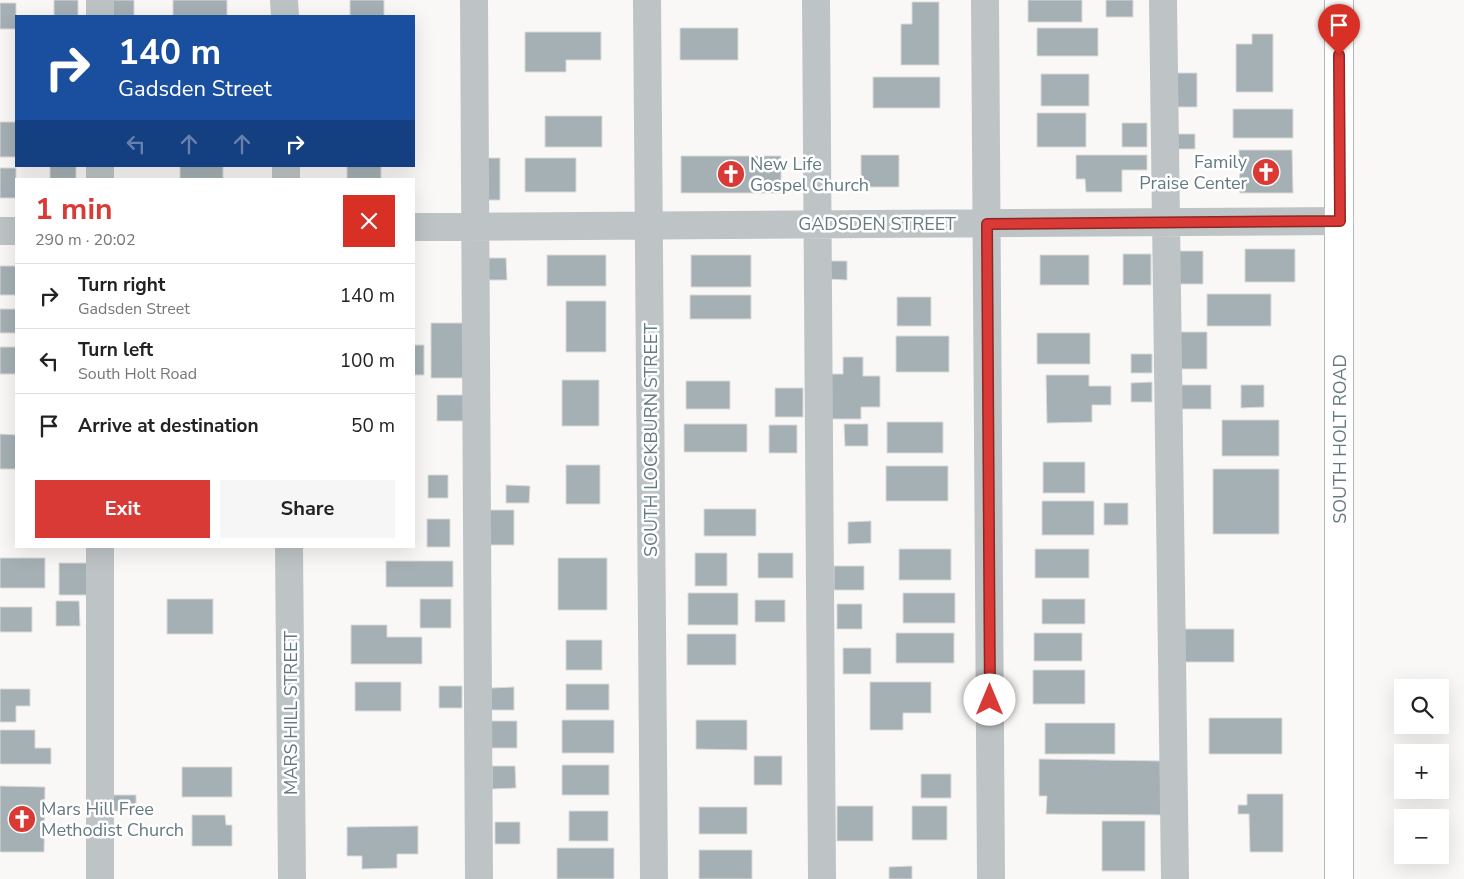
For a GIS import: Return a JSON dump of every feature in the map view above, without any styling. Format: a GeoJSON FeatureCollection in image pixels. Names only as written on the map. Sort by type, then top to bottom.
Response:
{"type":"FeatureCollection","features":[{"type":"Feature","properties":{"kind":"main road","name":"SOUTH HOLT ROAD"},"geometry":{"type":"LineString","coordinates":[[1339,0],[1339,879]]}},
{"type":"Feature","properties":{"kind":"street"},"geometry":{"type":"LineString","coordinates":[[100,0],[100,15]]}},
{"type":"Feature","properties":{"kind":"street"},"geometry":{"type":"LineString","coordinates":[[284,0],[285,15]]}},
{"type":"Feature","properties":{"kind":"street"},"geometry":{"type":"LineString","coordinates":[[474,0],[479,879]]}},
{"type":"Feature","properties":{"kind":"street","name":"SOUTH LOCKBURN STREET"},"geometry":{"type":"LineString","coordinates":[[647,0],[654,879]]}},
{"type":"Feature","properties":{"kind":"street"},"geometry":{"type":"LineString","coordinates":[[816,0],[822,879]]}},
{"type":"Feature","properties":{"kind":"street"},"geometry":{"type":"LineString","coordinates":[[986,0],[991,879]]}},
{"type":"Feature","properties":{"kind":"street"},"geometry":{"type":"LineString","coordinates":[[1163,0],[1175,879]]}},
{"type":"Feature","properties":{"kind":"street","name":"GADSDEN STREET"},"geometry":{"type":"LineString","coordinates":[[415,227],[1340,221]]}},
{"type":"Feature","properties":{"kind":"street"},"geometry":{"type":"LineString","coordinates":[[0,231],[15,231]]}},
{"type":"Feature","properties":{"kind":"street"},"geometry":{"type":"LineString","coordinates":[[100,548],[100,879]]}},
{"type":"Feature","properties":{"kind":"street","name":"MARS HILL STREET"},"geometry":{"type":"LineString","coordinates":[[289,548],[292,879]]}},
{"type":"Feature","properties":{"kind":"building"},"geometry":{"type":"Polygon","coordinates":[[[54,0],[78,0],[78,15],[54,15],[54,0]]]}},
{"type":"Feature","properties":{"kind":"building"},"geometry":{"type":"Polygon","coordinates":[[[107,0],[134,0],[134,15],[107,15],[107,0]]]}},
{"type":"Feature","properties":{"kind":"building"},"geometry":{"type":"Polygon","coordinates":[[[173,0],[227,0],[227,15],[173,15],[173,0]]]}},
{"type":"Feature","properties":{"kind":"building"},"geometry":{"type":"Polygon","coordinates":[[[350,0],[384,0],[384,15],[350,15],[350,0]]]}},
{"type":"Feature","properties":{"kind":"building"},"geometry":{"type":"Polygon","coordinates":[[[1028,0],[1082,0],[1082,22],[1028,22],[1028,0]]]}},
{"type":"Feature","properties":{"kind":"building"},"geometry":{"type":"Polygon","coordinates":[[[1106,0],[1133,0],[1133,17],[1106,17],[1106,0]]]}},
{"type":"Feature","properties":{"kind":"building"},"geometry":{"type":"Polygon","coordinates":[[[912,2],[939,2],[939,65],[901,65],[901,24],[912,24],[912,2]]]}},
{"type":"Feature","properties":{"kind":"building"},"geometry":{"type":"Polygon","coordinates":[[[0,3],[16,3],[15,29],[0,29],[0,3]]]}},
{"type":"Feature","properties":{"kind":"building"},"geometry":{"type":"Polygon","coordinates":[[[680,28],[738,28],[738,60],[680,60],[680,28]]]}},
{"type":"Feature","properties":{"kind":"building"},"geometry":{"type":"Polygon","coordinates":[[[1037,28],[1098,28],[1098,56],[1037,56],[1037,28]]]}},
{"type":"Feature","properties":{"kind":"building"},"geometry":{"type":"Polygon","coordinates":[[[525,32],[601,32],[601,60],[566,60],[566,72],[525,72],[525,32]]]}},
{"type":"Feature","properties":{"kind":"building"},"geometry":{"type":"Polygon","coordinates":[[[1252,34],[1273,34],[1273,92],[1236,92],[1236,44],[1252,44],[1252,34]]]}},
{"type":"Feature","properties":{"kind":"building"},"geometry":{"type":"Polygon","coordinates":[[[1173,73],[1197,73],[1197,107],[1173,107],[1173,73]]]}},
{"type":"Feature","properties":{"kind":"building"},"geometry":{"type":"Polygon","coordinates":[[[1041,74],[1089,74],[1089,106],[1041,106],[1041,74]]]}},
{"type":"Feature","properties":{"kind":"building"},"geometry":{"type":"Polygon","coordinates":[[[873,77],[940,77],[940,108],[873,108],[873,77]]]}},
{"type":"Feature","properties":{"kind":"building"},"geometry":{"type":"Polygon","coordinates":[[[1233,109],[1293,109],[1293,138],[1233,138],[1233,109]]]}},
{"type":"Feature","properties":{"kind":"building"},"geometry":{"type":"Polygon","coordinates":[[[1037,113],[1086,113],[1086,147],[1037,147],[1037,113]]]}},
{"type":"Feature","properties":{"kind":"building"},"geometry":{"type":"Polygon","coordinates":[[[545,116],[602,116],[602,147],[545,147],[545,116]]]}},
{"type":"Feature","properties":{"kind":"building"},"geometry":{"type":"Polygon","coordinates":[[[0,122],[15,122],[15,157],[0,157],[0,122]]]}},
{"type":"Feature","properties":{"kind":"building"},"geometry":{"type":"Polygon","coordinates":[[[1122,123],[1147,123],[1147,147],[1122,147],[1122,123]]]}},
{"type":"Feature","properties":{"kind":"building"},"geometry":{"type":"Polygon","coordinates":[[[1171,134],[1195,134],[1195,149],[1172,149],[1171,134]]]}},
{"type":"Feature","properties":{"kind":"building","name":"Family Praise Center"},"geometry":{"type":"Polygon","coordinates":[[[1239,150],[1292,150],[1293,193],[1240,193],[1239,150]]]}},
{"type":"Feature","properties":{"kind":"building"},"geometry":{"type":"Polygon","coordinates":[[[861,155],[899,155],[899,187],[861,187],[861,155]]]}},
{"type":"Feature","properties":{"kind":"building"},"geometry":{"type":"Polygon","coordinates":[[[1076,155],[1147,155],[1147,170],[1122,170],[1122,192],[1086,192],[1085,179],[1076,179],[1076,155]]]}},
{"type":"Feature","properties":{"kind":"building","name":"New Life Gospel Church"},"geometry":{"type":"Polygon","coordinates":[[[681,156],[781,156],[781,193],[681,193],[681,156]]]}},
{"type":"Feature","properties":{"kind":"building"},"geometry":{"type":"Polygon","coordinates":[[[480,158],[500,158],[500,200],[480,200],[480,158]]]}},
{"type":"Feature","properties":{"kind":"building"},"geometry":{"type":"Polygon","coordinates":[[[525,158],[576,158],[576,192],[525,192],[525,158]]]}},
{"type":"Feature","properties":{"kind":"building"},"geometry":{"type":"Polygon","coordinates":[[[50,167],[76,167],[76,178],[50,178],[50,167]]]}},
{"type":"Feature","properties":{"kind":"building"},"geometry":{"type":"Polygon","coordinates":[[[180,167],[223,167],[223,178],[180,178],[180,167]]]}},
{"type":"Feature","properties":{"kind":"building"},"geometry":{"type":"Polygon","coordinates":[[[347,167],[381,167],[381,178],[347,178],[347,167]]]}},
{"type":"Feature","properties":{"kind":"building"},"geometry":{"type":"Polygon","coordinates":[[[0,168],[16,168],[15,198],[0,198],[0,168]]]}},
{"type":"Feature","properties":{"kind":"building"},"geometry":{"type":"Polygon","coordinates":[[[1245,249],[1295,249],[1295,282],[1245,282],[1245,249]]]}},
{"type":"Feature","properties":{"kind":"building"},"geometry":{"type":"Polygon","coordinates":[[[1174,251],[1203,251],[1203,284],[1174,284],[1174,251]]]}},
{"type":"Feature","properties":{"kind":"building"},"geometry":{"type":"Polygon","coordinates":[[[1123,254],[1151,254],[1151,285],[1123,285],[1123,254]]]}},
{"type":"Feature","properties":{"kind":"building"},"geometry":{"type":"Polygon","coordinates":[[[547,255],[606,255],[606,286],[547,286],[547,255]]]}},
{"type":"Feature","properties":{"kind":"building"},"geometry":{"type":"Polygon","coordinates":[[[691,255],[751,255],[751,287],[691,287],[691,255]]]}},
{"type":"Feature","properties":{"kind":"building"},"geometry":{"type":"Polygon","coordinates":[[[1040,255],[1089,255],[1089,285],[1040,285],[1040,255]]]}},
{"type":"Feature","properties":{"kind":"building"},"geometry":{"type":"Polygon","coordinates":[[[483,258],[506,258],[507,280],[483,280],[483,258]]]}},
{"type":"Feature","properties":{"kind":"building"},"geometry":{"type":"Polygon","coordinates":[[[829,261],[847,261],[847,280],[828,279],[829,261]]]}},
{"type":"Feature","properties":{"kind":"building"},"geometry":{"type":"Polygon","coordinates":[[[0,266],[15,266],[15,295],[0,295],[0,266]]]}},
{"type":"Feature","properties":{"kind":"building"},"geometry":{"type":"Polygon","coordinates":[[[1207,294],[1271,294],[1271,326],[1207,326],[1207,294]]]}},
{"type":"Feature","properties":{"kind":"building"},"geometry":{"type":"Polygon","coordinates":[[[690,295],[751,295],[751,319],[690,319],[690,295]]]}},
{"type":"Feature","properties":{"kind":"building"},"geometry":{"type":"Polygon","coordinates":[[[897,297],[931,297],[931,326],[897,326],[897,297]]]}},
{"type":"Feature","properties":{"kind":"building"},"geometry":{"type":"Polygon","coordinates":[[[566,301],[606,301],[606,352],[566,352],[566,301]]]}},
{"type":"Feature","properties":{"kind":"building"},"geometry":{"type":"Polygon","coordinates":[[[0,309],[15,309],[15,333],[0,333],[0,309]]]}},
{"type":"Feature","properties":{"kind":"building"},"geometry":{"type":"Polygon","coordinates":[[[431,323],[464,323],[464,378],[431,378],[431,323]]]}},
{"type":"Feature","properties":{"kind":"building"},"geometry":{"type":"Polygon","coordinates":[[[1172,332],[1207,332],[1207,369],[1172,369],[1172,332]]]}},
{"type":"Feature","properties":{"kind":"building"},"geometry":{"type":"Polygon","coordinates":[[[1037,333],[1090,333],[1090,364],[1037,364],[1037,333]]]}},
{"type":"Feature","properties":{"kind":"building"},"geometry":{"type":"Polygon","coordinates":[[[896,336],[949,336],[949,372],[896,372],[896,336]]]}},
{"type":"Feature","properties":{"kind":"building"},"geometry":{"type":"Polygon","coordinates":[[[415,345],[424,345],[424,375],[415,375],[415,345]]]}},
{"type":"Feature","properties":{"kind":"building"},"geometry":{"type":"Polygon","coordinates":[[[0,347],[15,347],[15,374],[0,374],[0,347]]]}},
{"type":"Feature","properties":{"kind":"building"},"geometry":{"type":"Polygon","coordinates":[[[1131,354],[1152,354],[1152,373],[1131,373],[1131,354]]]}},
{"type":"Feature","properties":{"kind":"building"},"geometry":{"type":"Polygon","coordinates":[[[843,357],[863,357],[863,376],[880,376],[880,407],[861,407],[861,419],[828,419],[828,374],[843,374],[843,357]]]}},
{"type":"Feature","properties":{"kind":"building"},"geometry":{"type":"Polygon","coordinates":[[[1046,375],[1089,375],[1089,386],[1111,386],[1111,405],[1092,405],[1092,422],[1047,423],[1046,375]]]}},
{"type":"Feature","properties":{"kind":"building"},"geometry":{"type":"Polygon","coordinates":[[[562,380],[599,380],[599,426],[562,426],[562,380]]]}},
{"type":"Feature","properties":{"kind":"building"},"geometry":{"type":"Polygon","coordinates":[[[686,381],[730,381],[730,409],[686,409],[686,381]]]}},
{"type":"Feature","properties":{"kind":"building"},"geometry":{"type":"Polygon","coordinates":[[[1152,382],[1152,402],[1131,402],[1131,383],[1152,382]]]}},
{"type":"Feature","properties":{"kind":"building"},"geometry":{"type":"Polygon","coordinates":[[[1181,385],[1211,385],[1211,409],[1181,409],[1181,385]]]}},
{"type":"Feature","properties":{"kind":"building"},"geometry":{"type":"Polygon","coordinates":[[[1241,385],[1264,385],[1264,407],[1241,408],[1241,385]]]}},
{"type":"Feature","properties":{"kind":"building"},"geometry":{"type":"Polygon","coordinates":[[[775,388],[803,388],[803,417],[775,417],[775,388]]]}},
{"type":"Feature","properties":{"kind":"building"},"geometry":{"type":"Polygon","coordinates":[[[437,395],[464,395],[464,421],[437,421],[437,395]]]}},
{"type":"Feature","properties":{"kind":"building"},"geometry":{"type":"Polygon","coordinates":[[[1222,420],[1279,420],[1279,456],[1222,456],[1222,420]]]}},
{"type":"Feature","properties":{"kind":"building"},"geometry":{"type":"Polygon","coordinates":[[[887,422],[943,422],[943,453],[887,453],[887,422]]]}},
{"type":"Feature","properties":{"kind":"building"},"geometry":{"type":"Polygon","coordinates":[[[684,424],[747,424],[747,452],[684,452],[684,424]]]}},
{"type":"Feature","properties":{"kind":"building"},"geometry":{"type":"Polygon","coordinates":[[[844,424],[868,424],[868,446],[845,446],[844,424]]]}},
{"type":"Feature","properties":{"kind":"building"},"geometry":{"type":"Polygon","coordinates":[[[769,425],[797,425],[797,453],[769,453],[769,425]]]}},
{"type":"Feature","properties":{"kind":"building"},"geometry":{"type":"Polygon","coordinates":[[[0,434],[15,435],[15,469],[0,469],[0,434]]]}},
{"type":"Feature","properties":{"kind":"building"},"geometry":{"type":"Polygon","coordinates":[[[1043,462],[1085,462],[1085,493],[1043,493],[1043,462]]]}},
{"type":"Feature","properties":{"kind":"building"},"geometry":{"type":"Polygon","coordinates":[[[566,465],[600,465],[600,504],[566,504],[566,465]]]}},
{"type":"Feature","properties":{"kind":"building"},"geometry":{"type":"Polygon","coordinates":[[[886,466],[948,466],[948,501],[886,501],[886,466]]]}},
{"type":"Feature","properties":{"kind":"building"},"geometry":{"type":"Polygon","coordinates":[[[1213,469],[1279,469],[1279,534],[1213,534],[1213,469]]]}},
{"type":"Feature","properties":{"kind":"building"},"geometry":{"type":"Polygon","coordinates":[[[428,475],[448,475],[448,498],[428,498],[428,475]]]}},
{"type":"Feature","properties":{"kind":"building"},"geometry":{"type":"Polygon","coordinates":[[[506,485],[530,486],[529,503],[506,503],[506,485]]]}},
{"type":"Feature","properties":{"kind":"building"},"geometry":{"type":"Polygon","coordinates":[[[1042,501],[1094,501],[1094,535],[1042,535],[1042,501]]]}},
{"type":"Feature","properties":{"kind":"building"},"geometry":{"type":"Polygon","coordinates":[[[1104,503],[1128,503],[1128,525],[1104,525],[1104,503]]]}},
{"type":"Feature","properties":{"kind":"building"},"geometry":{"type":"Polygon","coordinates":[[[704,509],[756,509],[756,536],[704,536],[704,509]]]}},
{"type":"Feature","properties":{"kind":"building"},"geometry":{"type":"Polygon","coordinates":[[[487,510],[514,510],[514,545],[487,545],[487,510]]]}},
{"type":"Feature","properties":{"kind":"building"},"geometry":{"type":"Polygon","coordinates":[[[427,519],[450,519],[450,547],[427,547],[427,519]]]}},
{"type":"Feature","properties":{"kind":"building"},"geometry":{"type":"Polygon","coordinates":[[[871,521],[871,543],[848,544],[848,522],[871,521]]]}},
{"type":"Feature","properties":{"kind":"building"},"geometry":{"type":"Polygon","coordinates":[[[899,549],[951,549],[951,580],[899,580],[899,549]]]}},
{"type":"Feature","properties":{"kind":"building"},"geometry":{"type":"Polygon","coordinates":[[[1035,549],[1089,549],[1089,578],[1035,578],[1035,549]]]}},
{"type":"Feature","properties":{"kind":"building"},"geometry":{"type":"Polygon","coordinates":[[[695,553],[727,553],[727,586],[695,586],[695,553]]]}},
{"type":"Feature","properties":{"kind":"building"},"geometry":{"type":"Polygon","coordinates":[[[758,553],[793,553],[793,578],[758,578],[758,553]]]}},
{"type":"Feature","properties":{"kind":"building"},"geometry":{"type":"Polygon","coordinates":[[[0,558],[45,558],[45,588],[0,588],[0,558]]]}},
{"type":"Feature","properties":{"kind":"building"},"geometry":{"type":"Polygon","coordinates":[[[558,558],[607,558],[607,610],[558,610],[558,558]]]}},
{"type":"Feature","properties":{"kind":"building"},"geometry":{"type":"Polygon","coordinates":[[[386,561],[453,561],[453,587],[386,587],[386,561]]]}},
{"type":"Feature","properties":{"kind":"building"},"geometry":{"type":"Polygon","coordinates":[[[59,563],[89,563],[89,595],[59,595],[59,563]]]}},
{"type":"Feature","properties":{"kind":"building"},"geometry":{"type":"Polygon","coordinates":[[[834,566],[864,566],[864,590],[834,590],[834,566]]]}},
{"type":"Feature","properties":{"kind":"building"},"geometry":{"type":"Polygon","coordinates":[[[688,593],[738,593],[738,625],[688,625],[688,593]]]}},
{"type":"Feature","properties":{"kind":"building"},"geometry":{"type":"Polygon","coordinates":[[[903,593],[955,593],[955,623],[903,623],[903,593]]]}},
{"type":"Feature","properties":{"kind":"building"},"geometry":{"type":"Polygon","coordinates":[[[167,599],[213,599],[213,634],[167,634],[167,599]]]}},
{"type":"Feature","properties":{"kind":"building"},"geometry":{"type":"Polygon","coordinates":[[[420,599],[451,599],[451,628],[420,628],[420,599]]]}},
{"type":"Feature","properties":{"kind":"building"},"geometry":{"type":"Polygon","coordinates":[[[1042,599],[1085,599],[1085,624],[1042,624],[1042,599]]]}},
{"type":"Feature","properties":{"kind":"building"},"geometry":{"type":"Polygon","coordinates":[[[755,600],[785,600],[785,622],[755,622],[755,600]]]}},
{"type":"Feature","properties":{"kind":"building"},"geometry":{"type":"Polygon","coordinates":[[[56,601],[79,601],[80,626],[56,626],[56,601]]]}},
{"type":"Feature","properties":{"kind":"building"},"geometry":{"type":"Polygon","coordinates":[[[837,604],[862,604],[862,629],[837,629],[837,604]]]}},
{"type":"Feature","properties":{"kind":"building"},"geometry":{"type":"Polygon","coordinates":[[[0,607],[32,607],[32,632],[0,632],[0,607]]]}},
{"type":"Feature","properties":{"kind":"building"},"geometry":{"type":"Polygon","coordinates":[[[351,625],[387,625],[387,637],[422,637],[422,664],[351,664],[351,625]]]}},
{"type":"Feature","properties":{"kind":"building"},"geometry":{"type":"Polygon","coordinates":[[[1179,629],[1234,629],[1234,662],[1179,662],[1179,629]]]}},
{"type":"Feature","properties":{"kind":"building"},"geometry":{"type":"Polygon","coordinates":[[[896,633],[954,633],[954,663],[896,663],[896,633]]]}},
{"type":"Feature","properties":{"kind":"building"},"geometry":{"type":"Polygon","coordinates":[[[1034,633],[1082,633],[1082,661],[1034,661],[1034,633]]]}},
{"type":"Feature","properties":{"kind":"building"},"geometry":{"type":"Polygon","coordinates":[[[687,634],[736,634],[736,665],[687,665],[687,634]]]}},
{"type":"Feature","properties":{"kind":"building"},"geometry":{"type":"Polygon","coordinates":[[[566,640],[602,640],[602,670],[566,670],[566,640]]]}},
{"type":"Feature","properties":{"kind":"building"},"geometry":{"type":"Polygon","coordinates":[[[843,648],[871,648],[871,674],[843,674],[843,648]]]}},
{"type":"Feature","properties":{"kind":"building"},"geometry":{"type":"Polygon","coordinates":[[[1033,670],[1085,670],[1085,704],[1033,704],[1033,670]]]}},
{"type":"Feature","properties":{"kind":"building"},"geometry":{"type":"Polygon","coordinates":[[[355,682],[401,682],[401,711],[355,711],[355,682]]]}},
{"type":"Feature","properties":{"kind":"building"},"geometry":{"type":"Polygon","coordinates":[[[870,682],[931,682],[931,713],[903,713],[903,730],[870,730],[870,682]]]}},
{"type":"Feature","properties":{"kind":"building"},"geometry":{"type":"Polygon","coordinates":[[[566,684],[609,684],[609,710],[566,710],[566,684]]]}},
{"type":"Feature","properties":{"kind":"building"},"geometry":{"type":"Polygon","coordinates":[[[439,686],[462,686],[462,708],[439,708],[439,686]]]}},
{"type":"Feature","properties":{"kind":"building"},"geometry":{"type":"Polygon","coordinates":[[[514,687],[514,710],[491,710],[491,688],[514,687]]]}},
{"type":"Feature","properties":{"kind":"building"},"geometry":{"type":"Polygon","coordinates":[[[0,689],[30,689],[30,706],[16,706],[16,722],[0,722],[0,689]]]}},
{"type":"Feature","properties":{"kind":"building"},"geometry":{"type":"Polygon","coordinates":[[[1209,718],[1282,718],[1282,754],[1209,754],[1209,718]]]}},
{"type":"Feature","properties":{"kind":"building"},"geometry":{"type":"Polygon","coordinates":[[[562,720],[614,720],[614,753],[562,753],[562,720]]]}},
{"type":"Feature","properties":{"kind":"building"},"geometry":{"type":"Polygon","coordinates":[[[696,720],[747,720],[747,750],[696,749],[696,720]]]}},
{"type":"Feature","properties":{"kind":"building"},"geometry":{"type":"Polygon","coordinates":[[[491,721],[517,721],[517,748],[491,748],[491,721]]]}},
{"type":"Feature","properties":{"kind":"building"},"geometry":{"type":"Polygon","coordinates":[[[1045,723],[1115,723],[1115,754],[1045,754],[1045,723]]]}},
{"type":"Feature","properties":{"kind":"building"},"geometry":{"type":"Polygon","coordinates":[[[0,730],[35,730],[35,748],[51,748],[51,764],[0,764],[0,730]]]}},
{"type":"Feature","properties":{"kind":"building"},"geometry":{"type":"Polygon","coordinates":[[[754,756],[782,756],[782,785],[754,785],[754,756]]]}},
{"type":"Feature","properties":{"kind":"building"},"geometry":{"type":"Polygon","coordinates":[[[1039,759],[1162,761],[1161,815],[1046,814],[1047,796],[1039,796],[1039,759]]]}},
{"type":"Feature","properties":{"kind":"building"},"geometry":{"type":"Polygon","coordinates":[[[562,765],[609,765],[609,795],[562,795],[562,765]]]}},
{"type":"Feature","properties":{"kind":"building"},"geometry":{"type":"Polygon","coordinates":[[[492,766],[515,766],[516,788],[492,789],[492,766]]]}},
{"type":"Feature","properties":{"kind":"building"},"geometry":{"type":"Polygon","coordinates":[[[182,767],[232,767],[232,797],[182,797],[182,767]]]}},
{"type":"Feature","properties":{"kind":"building"},"geometry":{"type":"Polygon","coordinates":[[[921,774],[951,774],[951,798],[921,798],[921,774]]]}},
{"type":"Feature","properties":{"kind":"building","name":"Mars Hill Free Methodist Church"},"geometry":{"type":"Polygon","coordinates":[[[0,786],[45,787],[44,852],[0,852],[0,786]]]}},
{"type":"Feature","properties":{"kind":"building"},"geometry":{"type":"Polygon","coordinates":[[[1247,794],[1283,794],[1283,852],[1250,852],[1249,814],[1238,814],[1238,805],[1247,805],[1247,794]]]}},
{"type":"Feature","properties":{"kind":"building"},"geometry":{"type":"Polygon","coordinates":[[[113,795],[136,795],[136,811],[114,811],[113,795]]]}},
{"type":"Feature","properties":{"kind":"building"},"geometry":{"type":"Polygon","coordinates":[[[837,806],[873,806],[873,841],[837,841],[837,806]]]}},
{"type":"Feature","properties":{"kind":"building"},"geometry":{"type":"Polygon","coordinates":[[[912,806],[947,806],[947,840],[912,840],[912,806]]]}},
{"type":"Feature","properties":{"kind":"building"},"geometry":{"type":"Polygon","coordinates":[[[699,807],[747,807],[747,834],[699,834],[699,807]]]}},
{"type":"Feature","properties":{"kind":"building"},"geometry":{"type":"Polygon","coordinates":[[[569,811],[608,811],[608,841],[569,841],[569,811]]]}},
{"type":"Feature","properties":{"kind":"building"},"geometry":{"type":"Polygon","coordinates":[[[192,815],[225,815],[226,825],[232,825],[232,846],[192,846],[192,815]]]}},
{"type":"Feature","properties":{"kind":"building"},"geometry":{"type":"Polygon","coordinates":[[[1102,821],[1145,821],[1145,871],[1102,871],[1102,821]]]}},
{"type":"Feature","properties":{"kind":"building"},"geometry":{"type":"Polygon","coordinates":[[[495,822],[520,822],[520,844],[495,844],[495,822]]]}},
{"type":"Feature","properties":{"kind":"building"},"geometry":{"type":"Polygon","coordinates":[[[418,826],[418,854],[397,854],[397,868],[362,869],[362,856],[347,856],[347,827],[418,826]]]}},
{"type":"Feature","properties":{"kind":"building"},"geometry":{"type":"Polygon","coordinates":[[[557,848],[614,848],[614,879],[557,879],[557,848]]]}},
{"type":"Feature","properties":{"kind":"building"},"geometry":{"type":"Polygon","coordinates":[[[699,850],[752,850],[752,879],[699,879],[699,850]]]}},
{"type":"Feature","properties":{"kind":"building"},"geometry":{"type":"Polygon","coordinates":[[[912,866],[912,879],[889,879],[889,867],[912,866]]]}},
{"type":"Feature","properties":{"kind":"place","name":"Family Praise Center"},"geometry":{"type":"Point","coordinates":[1266,172]}},
{"type":"Feature","properties":{"kind":"place","name":"New Life Gospel Church"},"geometry":{"type":"Point","coordinates":[731,174]}},
{"type":"Feature","properties":{"kind":"place","name":"Mars Hill Free Methodist Church"},"geometry":{"type":"Point","coordinates":[22,819]}},
{"type":"Feature","properties":{"kind":"route"},"geometry":{"type":"LineString","coordinates":[[990,700],[987,224],[1340,221],[1339,55]]}}]}
